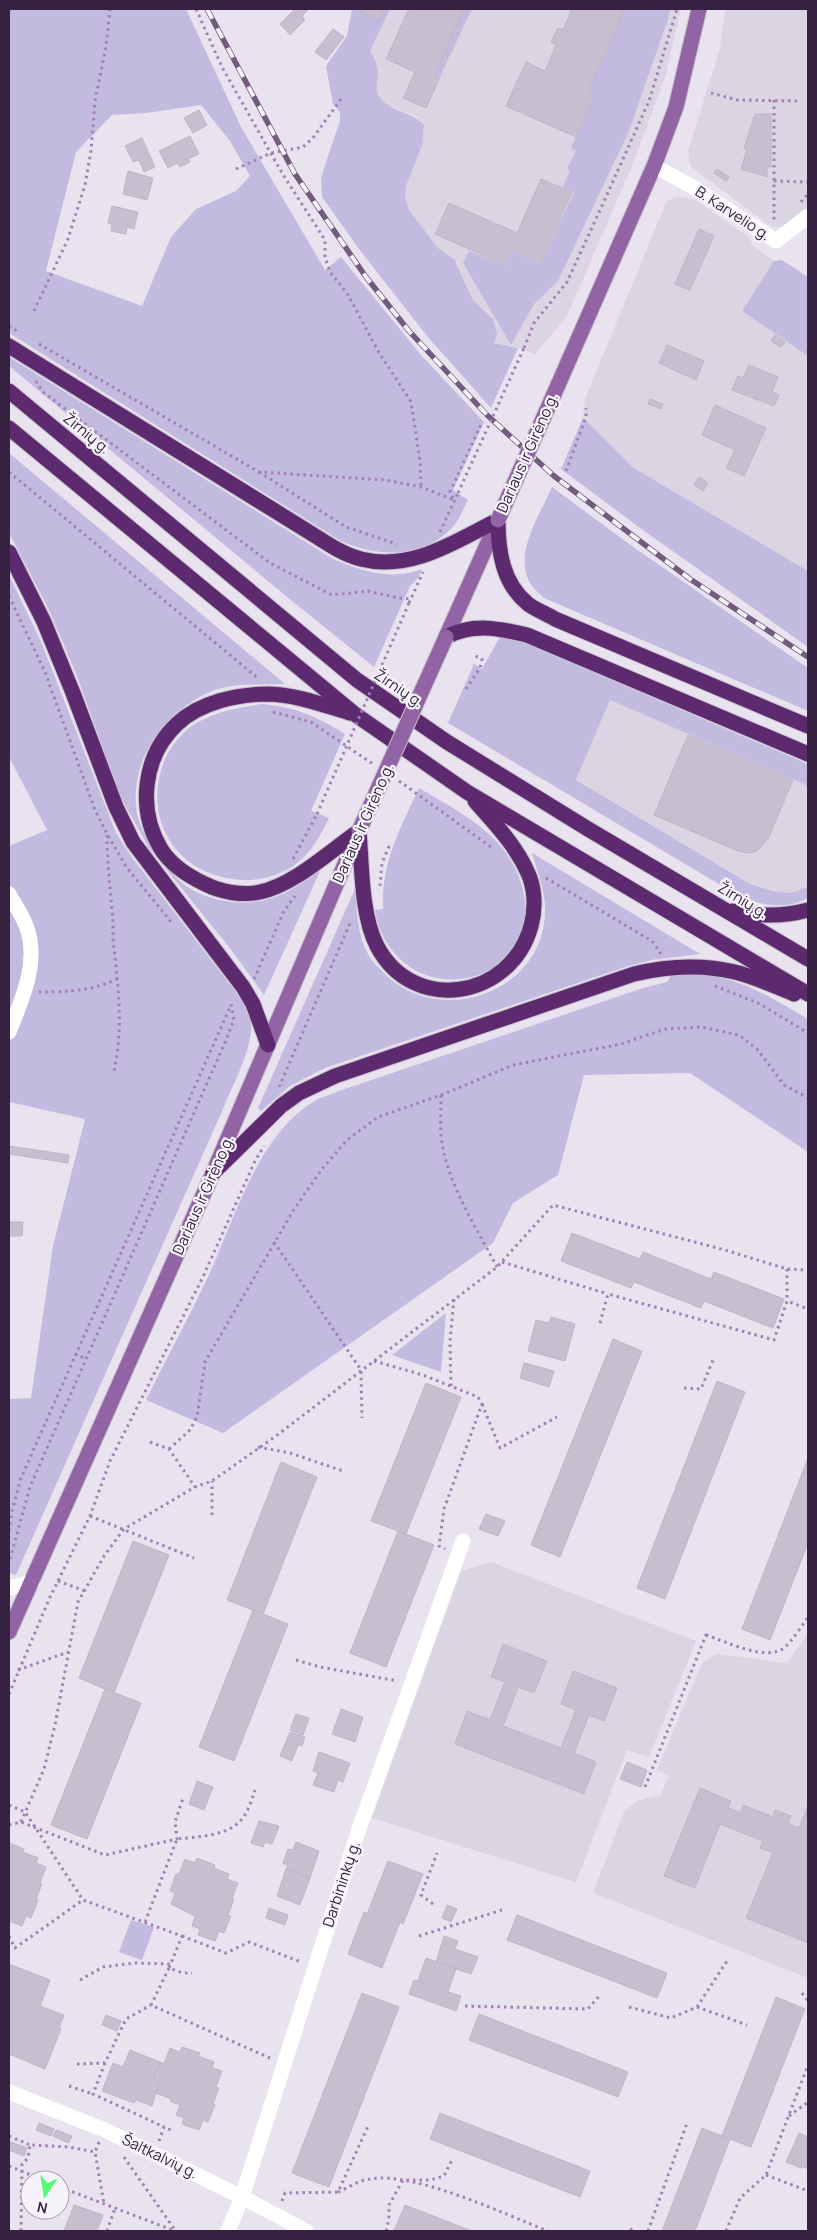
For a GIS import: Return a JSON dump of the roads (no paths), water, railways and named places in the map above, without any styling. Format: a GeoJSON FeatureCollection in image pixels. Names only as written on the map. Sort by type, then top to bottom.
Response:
{"type":"FeatureCollection","features":[{"type":"Feature","properties":{"kind":"highway"},"geometry":{"type":"LineString","coordinates":[[9,346],[341,552],[361,560],[406,561],[431,554],[498,520],[500,556],[504,570],[516,592],[528,604],[555,619],[808,726]]}},
{"type":"Feature","properties":{"kind":"highway","name":"Žirnių g."},"geometry":{"type":"LineString","coordinates":[[9,391],[357,680],[447,742],[808,959]]}},
{"type":"Feature","properties":{"kind":"highway"},"geometry":{"type":"LineString","coordinates":[[9,428],[356,715],[467,792],[808,994]]}},
{"type":"Feature","properties":{"kind":"highway"},"geometry":{"type":"LineString","coordinates":[[9,552],[44,622],[116,807],[133,842],[243,986],[253,1004],[268,1046]]}},
{"type":"Feature","properties":{"kind":"highway"},"geometry":{"type":"LineString","coordinates":[[446,637],[469,628],[497,627],[527,635],[808,754]]}},
{"type":"Feature","properties":{"kind":"highway"},"geometry":{"type":"LineString","coordinates":[[356,715],[302,698],[270,694],[244,696],[217,702],[195,711],[178,723],[165,737],[153,759],[148,774],[146,793],[148,813],[161,849],[191,877],[230,893],[259,893],[286,883],[359,831]]}},
{"type":"Feature","properties":{"kind":"highway"},"geometry":{"type":"LineString","coordinates":[[359,831],[366,910],[376,946],[395,970],[417,984],[432,989],[456,990],[478,985],[498,976],[515,960],[526,943],[534,916],[533,889],[527,871],[502,834],[467,792]]}},
{"type":"Feature","properties":{"kind":"highway"},"geometry":{"type":"LineString","coordinates":[[723,909],[763,916],[788,916],[808,910]]}},
{"type":"Feature","properties":{"kind":"highway"},"geometry":{"type":"LineString","coordinates":[[213,1173],[281,1106],[299,1093],[335,1076],[634,974],[665,967],[705,968],[735,972],[808,999]]}},
{"type":"Feature","properties":{"kind":"main road","name":"Dariaus ir Girėno g."},"geometry":{"type":"LineString","coordinates":[[9,1632],[213,1173],[359,831],[654,166],[676,107],[700,9]]}},
{"type":"Feature","properties":{"kind":"street","name":"B. Karvelio g."},"geometry":{"type":"LineString","coordinates":[[654,166],[693,187],[776,241],[808,216]]}},
{"type":"Feature","properties":{"kind":"street"},"geometry":{"type":"LineString","coordinates":[[9,894],[27,927],[32,950],[30,972],[23,998],[9,1032]]}},
{"type":"Feature","properties":{"kind":"street","name":"Darbininkų g."},"geometry":{"type":"LineString","coordinates":[[228,2231],[242,2197],[359,1829],[464,1540]]}},
{"type":"Feature","properties":{"kind":"street"},"geometry":{"type":"LineString","coordinates":[[9,1588],[32,1582]]}},
{"type":"Feature","properties":{"kind":"street","name":"Šaltkalvių g."},"geometry":{"type":"LineString","coordinates":[[9,2092],[105,2130],[242,2197],[306,2231]]}},
{"type":"Feature","properties":{"kind":"railway"},"geometry":{"type":"LineString","coordinates":[[207,9],[295,174],[366,277],[409,331],[487,415],[554,476],[690,579],[808,657]]}}]}
